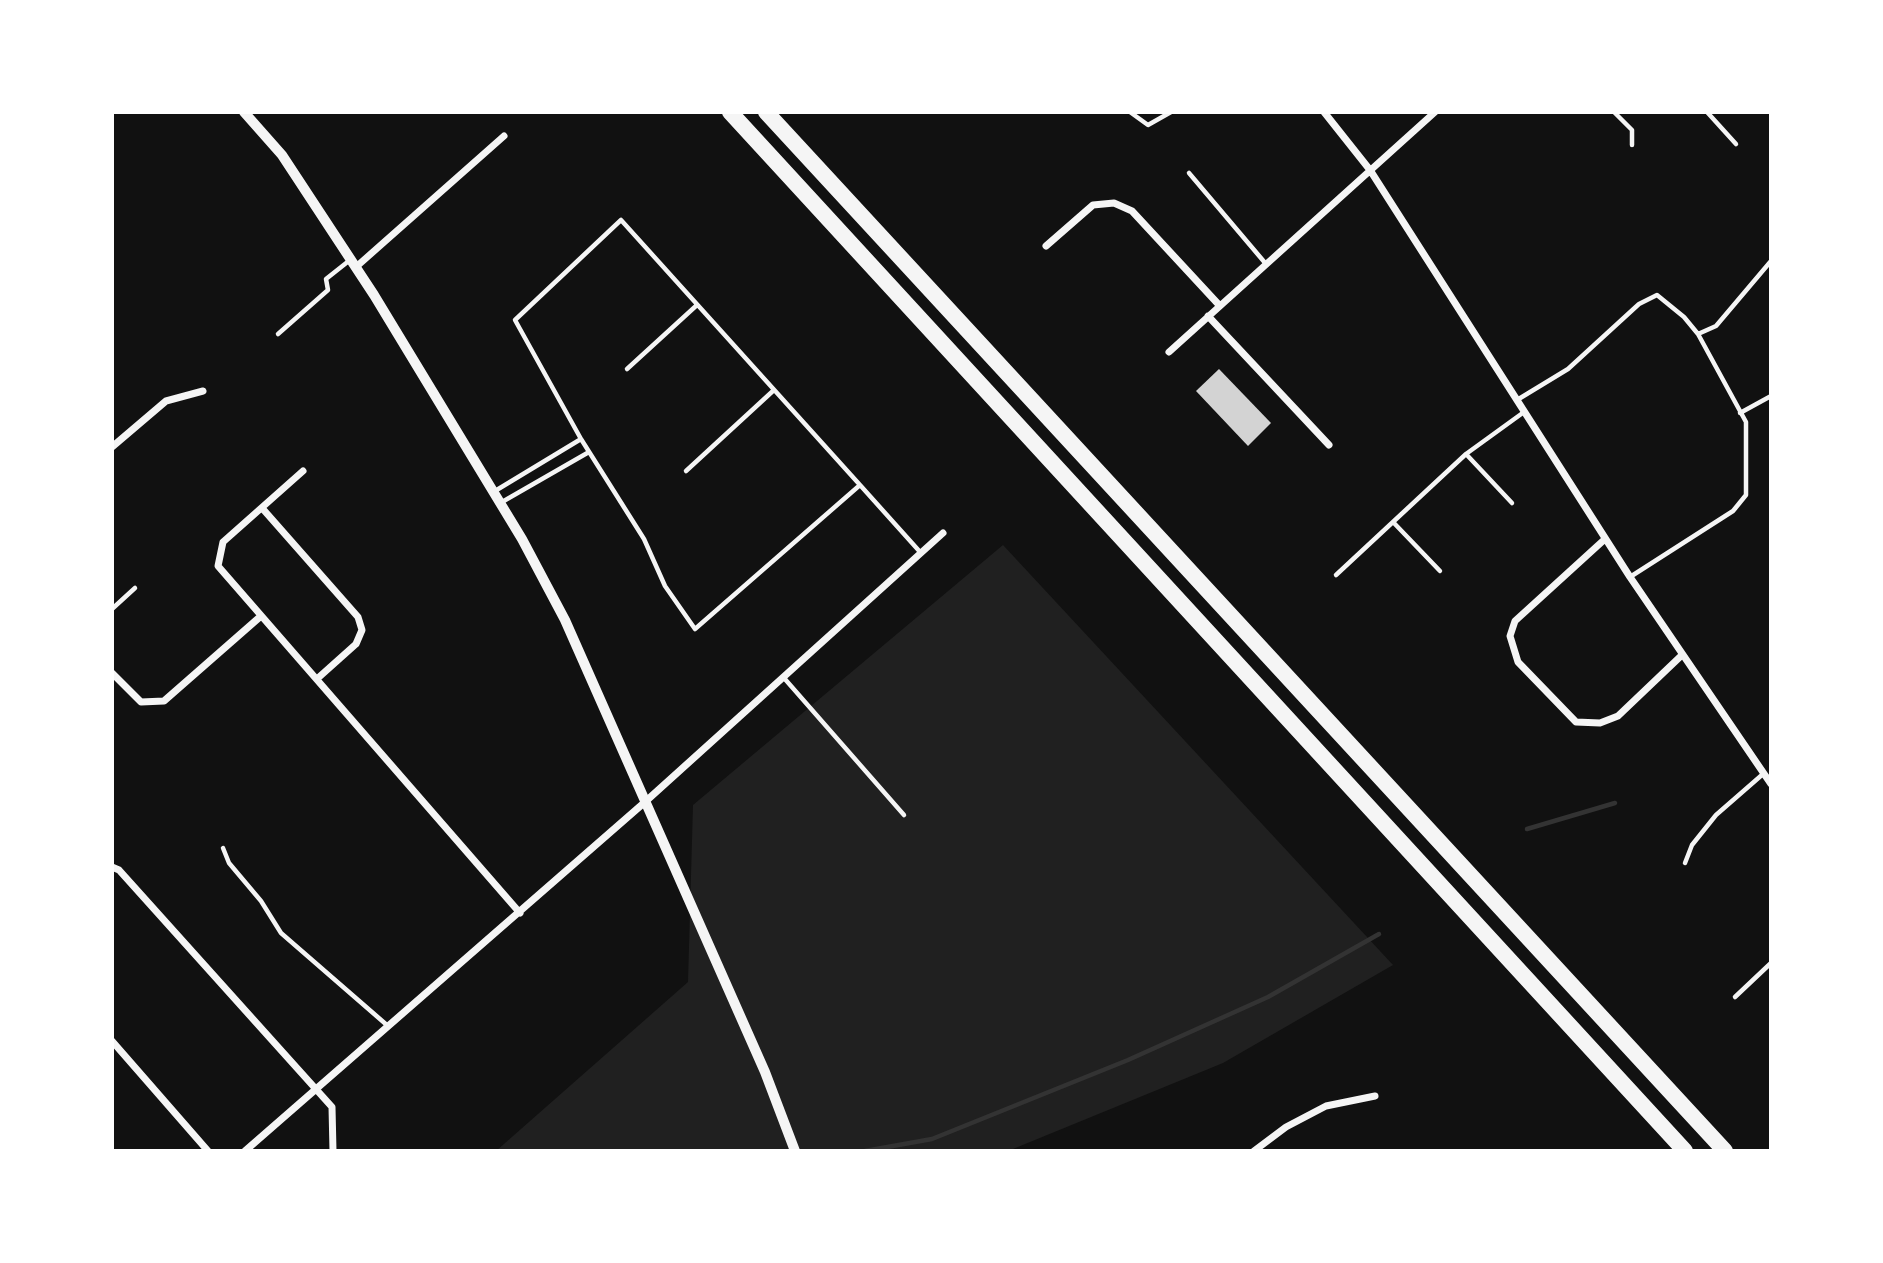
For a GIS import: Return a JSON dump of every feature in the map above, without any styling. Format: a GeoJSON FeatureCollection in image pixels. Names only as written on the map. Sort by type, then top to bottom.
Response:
{"type":"FeatureCollection","features":[{"type":"Feature","properties":{"kind":"highway"},"geometry":{"type":"LineString","coordinates":[[730,112],[1685,1151]]}},
{"type":"Feature","properties":{"kind":"highway"},"geometry":{"type":"LineString","coordinates":[[766,112],[1725,1151]]}},
{"type":"Feature","properties":{"kind":"street"},"geometry":{"type":"LineString","coordinates":[[244,112],[282,155],[353,263],[494,491],[565,620],[765,1072],[795,1151]]}},
{"type":"Feature","properties":{"kind":"street"},"geometry":{"type":"LineString","coordinates":[[1324,112],[1370,170],[1605,539],[1771,783]]}},
{"type":"Feature","properties":{"kind":"street"},"geometry":{"type":"LineString","coordinates":[[1169,352],[1435,112]]}},
{"type":"Feature","properties":{"kind":"street"},"geometry":{"type":"LineString","coordinates":[[353,263],[504,136]]}},
{"type":"Feature","properties":{"kind":"street"},"geometry":{"type":"LineString","coordinates":[[1046,246],[1093,205],[1114,203],[1132,211],[1220,306]]}},
{"type":"Feature","properties":{"kind":"street"},"geometry":{"type":"LineString","coordinates":[[1208,316],[1329,445]]}},
{"type":"Feature","properties":{"kind":"street"},"geometry":{"type":"LineString","coordinates":[[112,447],[166,401],[203,391]]}},
{"type":"Feature","properties":{"kind":"street"},"geometry":{"type":"LineString","coordinates":[[303,471],[223,542],[218,566],[520,913]]}},
{"type":"Feature","properties":{"kind":"street"},"geometry":{"type":"LineString","coordinates":[[262,508],[358,617],[362,630],[356,644],[318,678]]}},
{"type":"Feature","properties":{"kind":"street"},"geometry":{"type":"LineString","coordinates":[[245,1151],[520,913],[943,533]]}},
{"type":"Feature","properties":{"kind":"street"},"geometry":{"type":"LineString","coordinates":[[1605,539],[1515,621],[1510,636],[1518,662],[1576,722],[1600,723],[1618,716],[1682,655]]}},
{"type":"Feature","properties":{"kind":"street"},"geometry":{"type":"LineString","coordinates":[[112,673],[141,702],[164,701],[261,616]]}},
{"type":"Feature","properties":{"kind":"street"},"geometry":{"type":"LineString","coordinates":[[112,867],[119,870],[332,1107],[333,1151]]}},
{"type":"Feature","properties":{"kind":"street"},"geometry":{"type":"LineString","coordinates":[[112,1041],[208,1151]]}},
{"type":"Feature","properties":{"kind":"street"},"geometry":{"type":"LineString","coordinates":[[1254,1151],[1286,1127],[1326,1106],[1375,1096]]}},
{"type":"Feature","properties":{"kind":"lane"},"geometry":{"type":"LineString","coordinates":[[1130,112],[1148,125],[1171,112]]}},
{"type":"Feature","properties":{"kind":"lane"},"geometry":{"type":"LineString","coordinates":[[1615,112],[1632,130],[1632,145]]}},
{"type":"Feature","properties":{"kind":"lane"},"geometry":{"type":"LineString","coordinates":[[1707,112],[1736,144]]}},
{"type":"Feature","properties":{"kind":"lane"},"geometry":{"type":"LineString","coordinates":[[1189,173],[1266,264]]}},
{"type":"Feature","properties":{"kind":"lane"},"geometry":{"type":"LineString","coordinates":[[860,485],[695,629],[665,586],[645,538],[581,439],[514,320],[621,220],[697,305],[860,485],[922,554]]}},
{"type":"Feature","properties":{"kind":"lane"},"geometry":{"type":"LineString","coordinates":[[1698,334],[1716,326],[1771,261]]}},
{"type":"Feature","properties":{"kind":"lane"},"geometry":{"type":"LineString","coordinates":[[278,334],[328,290],[326,279],[353,263]]}},
{"type":"Feature","properties":{"kind":"lane"},"geometry":{"type":"LineString","coordinates":[[1517,400],[1568,369],[1639,304],[1657,295],[1684,317],[1698,334],[1746,422],[1746,495],[1733,511],[1630,577]]}},
{"type":"Feature","properties":{"kind":"lane"},"geometry":{"type":"LineString","coordinates":[[627,369],[697,305]]}},
{"type":"Feature","properties":{"kind":"lane"},"geometry":{"type":"LineString","coordinates":[[686,471],[774,390]]}},
{"type":"Feature","properties":{"kind":"lane"},"geometry":{"type":"LineString","coordinates":[[1740,413],[1771,396]]}},
{"type":"Feature","properties":{"kind":"lane"},"geometry":{"type":"LineString","coordinates":[[1336,575],[1466,454],[1524,411]]}},
{"type":"Feature","properties":{"kind":"lane"},"geometry":{"type":"LineString","coordinates":[[494,491],[581,439]]}},
{"type":"Feature","properties":{"kind":"lane"},"geometry":{"type":"LineString","coordinates":[[501,503],[589,452]]}},
{"type":"Feature","properties":{"kind":"lane"},"geometry":{"type":"LineString","coordinates":[[1466,454],[1512,503]]}},
{"type":"Feature","properties":{"kind":"lane"},"geometry":{"type":"LineString","coordinates":[[1393,523],[1440,571]]}},
{"type":"Feature","properties":{"kind":"lane"},"geometry":{"type":"LineString","coordinates":[[112,608],[135,589]]}},
{"type":"Feature","properties":{"kind":"lane"},"geometry":{"type":"LineString","coordinates":[[784,678],[904,815]]}},
{"type":"Feature","properties":{"kind":"lane"},"geometry":{"type":"LineString","coordinates":[[1685,863],[1692,845],[1716,815],[1764,773]]}},
{"type":"Feature","properties":{"kind":"lane"},"geometry":{"type":"LineString","coordinates":[[223,848],[229,863],[261,901],[281,933],[389,1027]]}},
{"type":"Feature","properties":{"kind":"lane"},"geometry":{"type":"LineString","coordinates":[[1735,997],[1771,963]]}},
{"type":"Feature","properties":{"kind":"shaded area"},"geometry":{"type":"Polygon","coordinates":[[[1003,545],[1393,965],[1223,1063],[1008,1151],[496,1151],[688,982],[693,805],[1003,545]]]}},
{"type":"Feature","properties":{"kind":"building"},"geometry":{"type":"Polygon","coordinates":[[[1219,369],[1271,423],[1248,446],[1196,391],[1219,369]]]}},
{"type":"Feature","properties":{"kind":"waterway"},"geometry":{"type":"LineString","coordinates":[[1527,829],[1615,803]]}},
{"type":"Feature","properties":{"kind":"waterway"},"geometry":{"type":"LineString","coordinates":[[865,1151],[932,1139],[1128,1060],[1268,997],[1379,934]]}}]}
